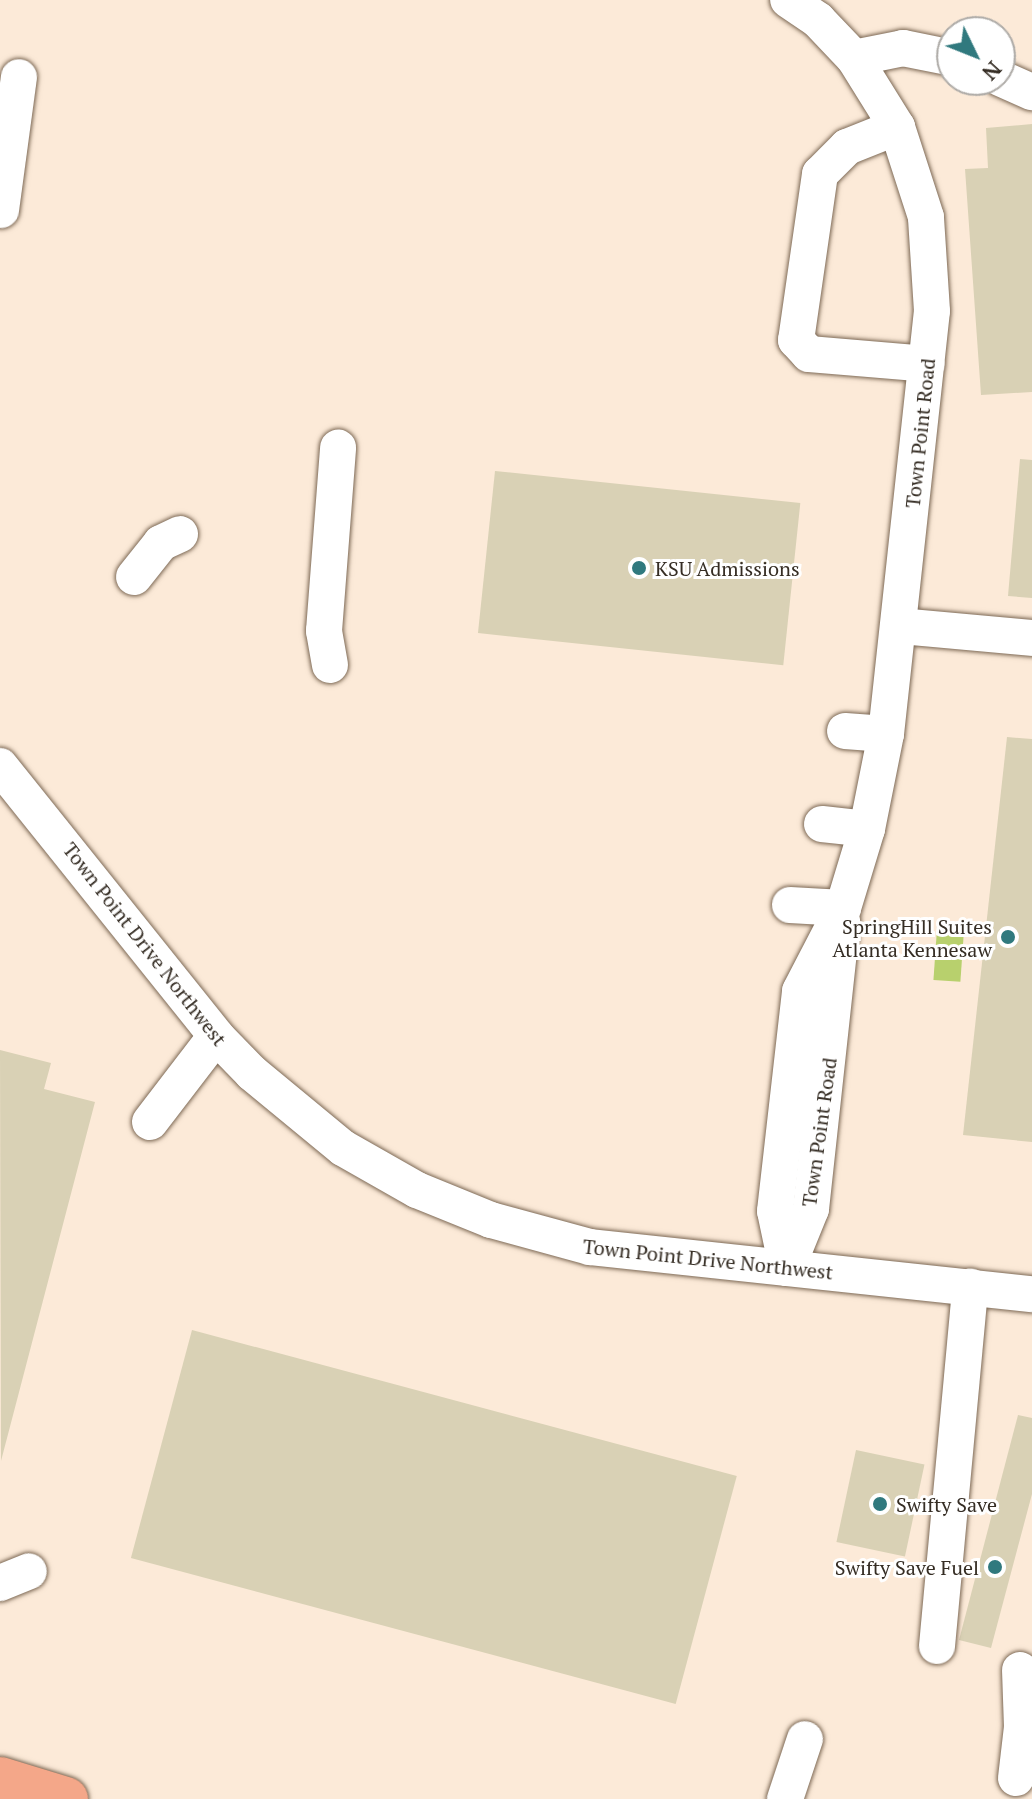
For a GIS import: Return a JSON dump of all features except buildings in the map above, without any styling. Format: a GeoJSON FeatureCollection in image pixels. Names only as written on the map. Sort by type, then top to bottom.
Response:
{"type":"FeatureCollection","features":[{"type":"Feature","properties":{"kind":"main road"},"geometry":{"type":"LineString","coordinates":[[0,1779],[63,1798]]}},
{"type":"Feature","properties":{"kind":"street","name":"Town Point Road"},"geometry":{"type":"LineString","coordinates":[[787,1268],[811,1209],[843,908],[867,829],[886,734],[932,311],[926,217],[897,127],[854,58],[818,20],[788,0]]}},
{"type":"Feature","properties":{"kind":"street"},"geometry":{"type":"LineString","coordinates":[[854,58],[903,48],[936,55]]}},
{"type":"Feature","properties":{"kind":"street"},"geometry":{"type":"LineString","coordinates":[[1,210],[2,160],[19,77]]}},
{"type":"Feature","properties":{"kind":"street"},"geometry":{"type":"LineString","coordinates":[[897,127],[847,147],[820,174],[796,340],[809,354],[927,364]]}},
{"type":"Feature","properties":{"kind":"street"},"geometry":{"type":"LineString","coordinates":[[330,665],[324,631],[338,448]]}},
{"type":"Feature","properties":{"kind":"street"},"geometry":{"type":"LineString","coordinates":[[134,577],[161,543],[180,534]]}},
{"type":"Feature","properties":{"kind":"street"},"geometry":{"type":"LineString","coordinates":[[900,626],[1032,638]]}},
{"type":"Feature","properties":{"kind":"street"},"geometry":{"type":"LineString","coordinates":[[845,731],[886,734]]}},
{"type":"Feature","properties":{"kind":"street","name":"Town Point Drive Northwest"},"geometry":{"type":"LineString","coordinates":[[0,766],[216,1036],[294,1111],[343,1148],[441,1201],[590,1247],[1032,1294]]}},
{"type":"Feature","properties":{"kind":"street"},"geometry":{"type":"LineString","coordinates":[[822,824],[867,829]]}},
{"type":"Feature","properties":{"kind":"street"},"geometry":{"type":"LineString","coordinates":[[790,905],[843,908]]}},
{"type":"Feature","properties":{"kind":"street"},"geometry":{"type":"LineString","coordinates":[[150,1122],[216,1036]]}},
{"type":"Feature","properties":{"kind":"street"},"geometry":{"type":"LineString","coordinates":[[937,1646],[970,1287]]}},
{"type":"Feature","properties":{"kind":"street"},"geometry":{"type":"LineString","coordinates":[[1016,1778],[1027,1728],[1020,1670]]}},
{"type":"Feature","properties":{"kind":"street"},"geometry":{"type":"LineString","coordinates":[[785,1799],[805,1739]]}},
{"type":"Feature","properties":{"kind":"shaded area"},"geometry":{"type":"Polygon","coordinates":[[[937,929],[964,931],[960,982],[933,980],[937,929]]]}},
{"type":"Feature","properties":{"kind":"place","name":"KSU Admissions"},"geometry":{"type":"Point","coordinates":[639,568]}},
{"type":"Feature","properties":{"kind":"place","name":"SpringHill Suites Atlanta Kennesaw"},"geometry":{"type":"Point","coordinates":[1008,937]}},
{"type":"Feature","properties":{"kind":"place","name":"Swifty Save"},"geometry":{"type":"Point","coordinates":[880,1504]}},
{"type":"Feature","properties":{"kind":"place","name":"Swifty Save Fuel"},"geometry":{"type":"Point","coordinates":[995,1567]}}]}
